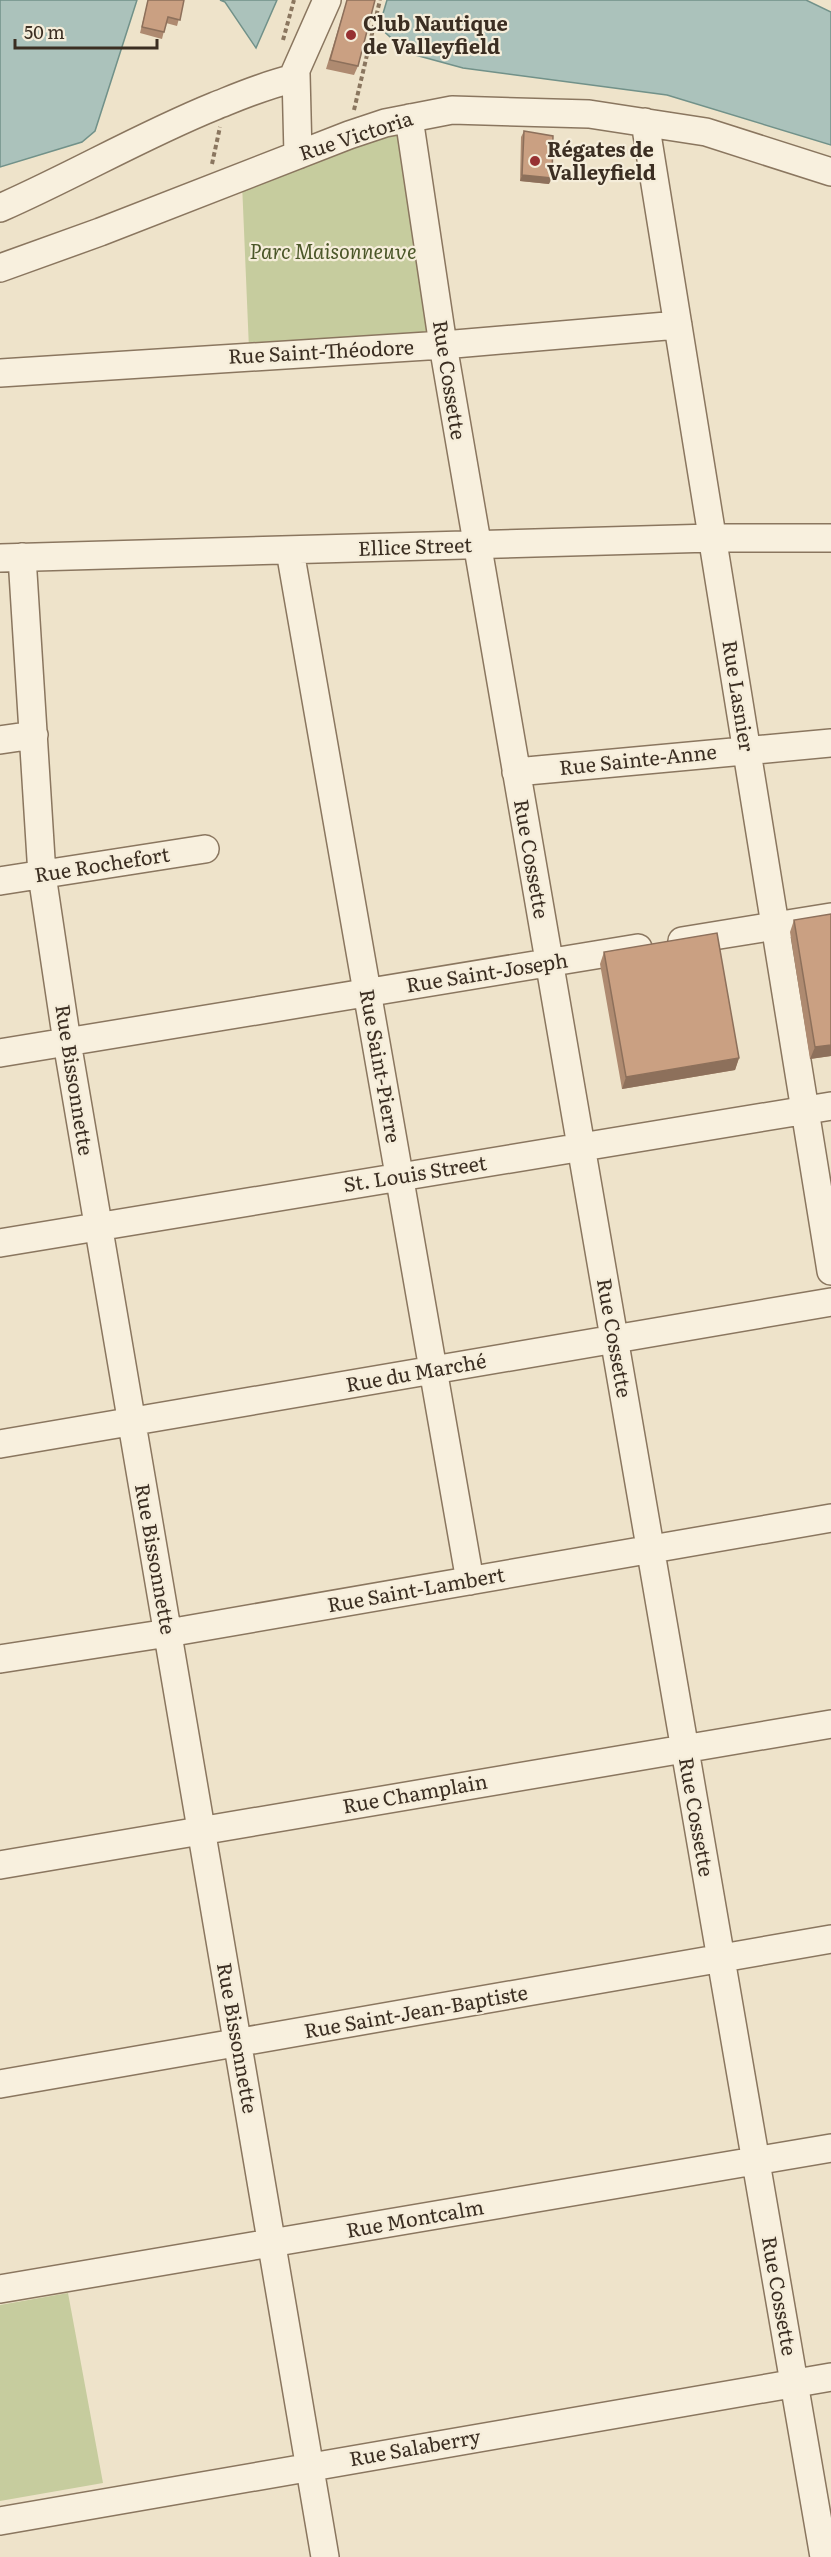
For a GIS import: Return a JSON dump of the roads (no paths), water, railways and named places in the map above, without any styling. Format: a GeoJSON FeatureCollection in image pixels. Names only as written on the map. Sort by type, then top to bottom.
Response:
{"type":"FeatureCollection","features":[{"type":"Feature","properties":{"kind":"street"},"geometry":{"type":"LineString","coordinates":[[298,154],[285,78],[327,0]]}},
{"type":"Feature","properties":{"kind":"street"},"geometry":{"type":"LineString","coordinates":[[0,208],[50,186],[164,127],[285,78]]}},
{"type":"Feature","properties":{"kind":"street","name":"Rue Victoria"},"geometry":{"type":"LineString","coordinates":[[0,268],[349,135],[409,118],[452,110],[589,114],[645,122],[706,132],[831,172]]}},
{"type":"Feature","properties":{"kind":"street","name":"Rue Cossette"},"geometry":{"type":"LineString","coordinates":[[409,118],[443,345],[477,545],[824,2557]]}},
{"type":"Feature","properties":{"kind":"street","name":"Rue Lasnier"},"geometry":{"type":"LineString","coordinates":[[645,122],[775,926],[818,1108],[831,1271]]}},
{"type":"Feature","properties":{"kind":"street","name":"Rue Saint-Théodore"},"geometry":{"type":"LineString","coordinates":[[0,373],[443,345],[678,325]]}},
{"type":"Feature","properties":{"kind":"street","name":"Ellice Street"},"geometry":{"type":"LineString","coordinates":[[11,557],[712,538],[831,538]]}},
{"type":"Feature","properties":{"kind":"street","name":"Rue Saint-Pierre"},"geometry":{"type":"LineString","coordinates":[[290,551],[470,1581]]}},
{"type":"Feature","properties":{"kind":"street","name":"Rue Bissonnette"},"geometry":{"type":"LineString","coordinates":[[11,557],[34,735],[42,875],[67,1042],[326,2557]]}},
{"type":"Feature","properties":{"kind":"street"},"geometry":{"type":"LineString","coordinates":[[0,740],[34,735]]}},
{"type":"Feature","properties":{"kind":"street","name":"Rue Sainte-Anne"},"geometry":{"type":"LineString","coordinates":[[516,772],[746,749],[831,743]]}},
{"type":"Feature","properties":{"kind":"street","name":"Rue Rochefort"},"geometry":{"type":"LineString","coordinates":[[0,881],[205,849]]}},
{"type":"Feature","properties":{"kind":"street","name":"Rue Saint-Joseph"},"geometry":{"type":"LineString","coordinates":[[0,1053],[831,917]]}},
{"type":"Feature","properties":{"kind":"street","name":"St. Louis Street"},"geometry":{"type":"LineString","coordinates":[[0,1243],[818,1108]]}},
{"type":"Feature","properties":{"kind":"street","name":"Rue du Marché"},"geometry":{"type":"LineString","coordinates":[[0,1444],[831,1302]]}},
{"type":"Feature","properties":{"kind":"street","name":"Rue Saint-Lambert"},"geometry":{"type":"LineString","coordinates":[[0,1659],[168,1633],[831,1518]]}},
{"type":"Feature","properties":{"kind":"street","name":"Rue Champlain"},"geometry":{"type":"LineString","coordinates":[[0,1864],[831,1724]]}},
{"type":"Feature","properties":{"kind":"street","name":"Rue Saint-Jean-Baptiste"},"geometry":{"type":"LineString","coordinates":[[0,2084],[831,1939]]}},
{"type":"Feature","properties":{"kind":"street","name":"Rue Montcalm"},"geometry":{"type":"LineString","coordinates":[[0,2289],[831,2148]]}},
{"type":"Feature","properties":{"kind":"street","name":"Rue Salaberry"},"geometry":{"type":"LineString","coordinates":[[0,2521],[831,2377]]}},
{"type":"Feature","properties":{"kind":"water"},"geometry":{"type":"Polygon","coordinates":[[[0,0],[137,0],[95,131],[82,142],[0,167],[0,0]]]}},
{"type":"Feature","properties":{"kind":"water"},"geometry":{"type":"Polygon","coordinates":[[[220,0],[277,0],[256,48],[225,2],[220,0]]]}},
{"type":"Feature","properties":{"kind":"water"},"geometry":{"type":"Polygon","coordinates":[[[387,0],[806,0],[831,12],[831,145],[667,95],[463,68],[408,53],[379,27],[387,0]]]}},
{"type":"Feature","properties":{"kind":"place","name":"Club Nautique de Valleyfield"},"geometry":{"type":"Point","coordinates":[351,35]}},
{"type":"Feature","properties":{"kind":"place","name":"Régates de Valleyfield"},"geometry":{"type":"Point","coordinates":[535,161]}},
{"type":"Feature","properties":{"kind":"park label","name":"Parc Maisonneuve"},"geometry":{"type":"Point","coordinates":[333,252]}}]}
